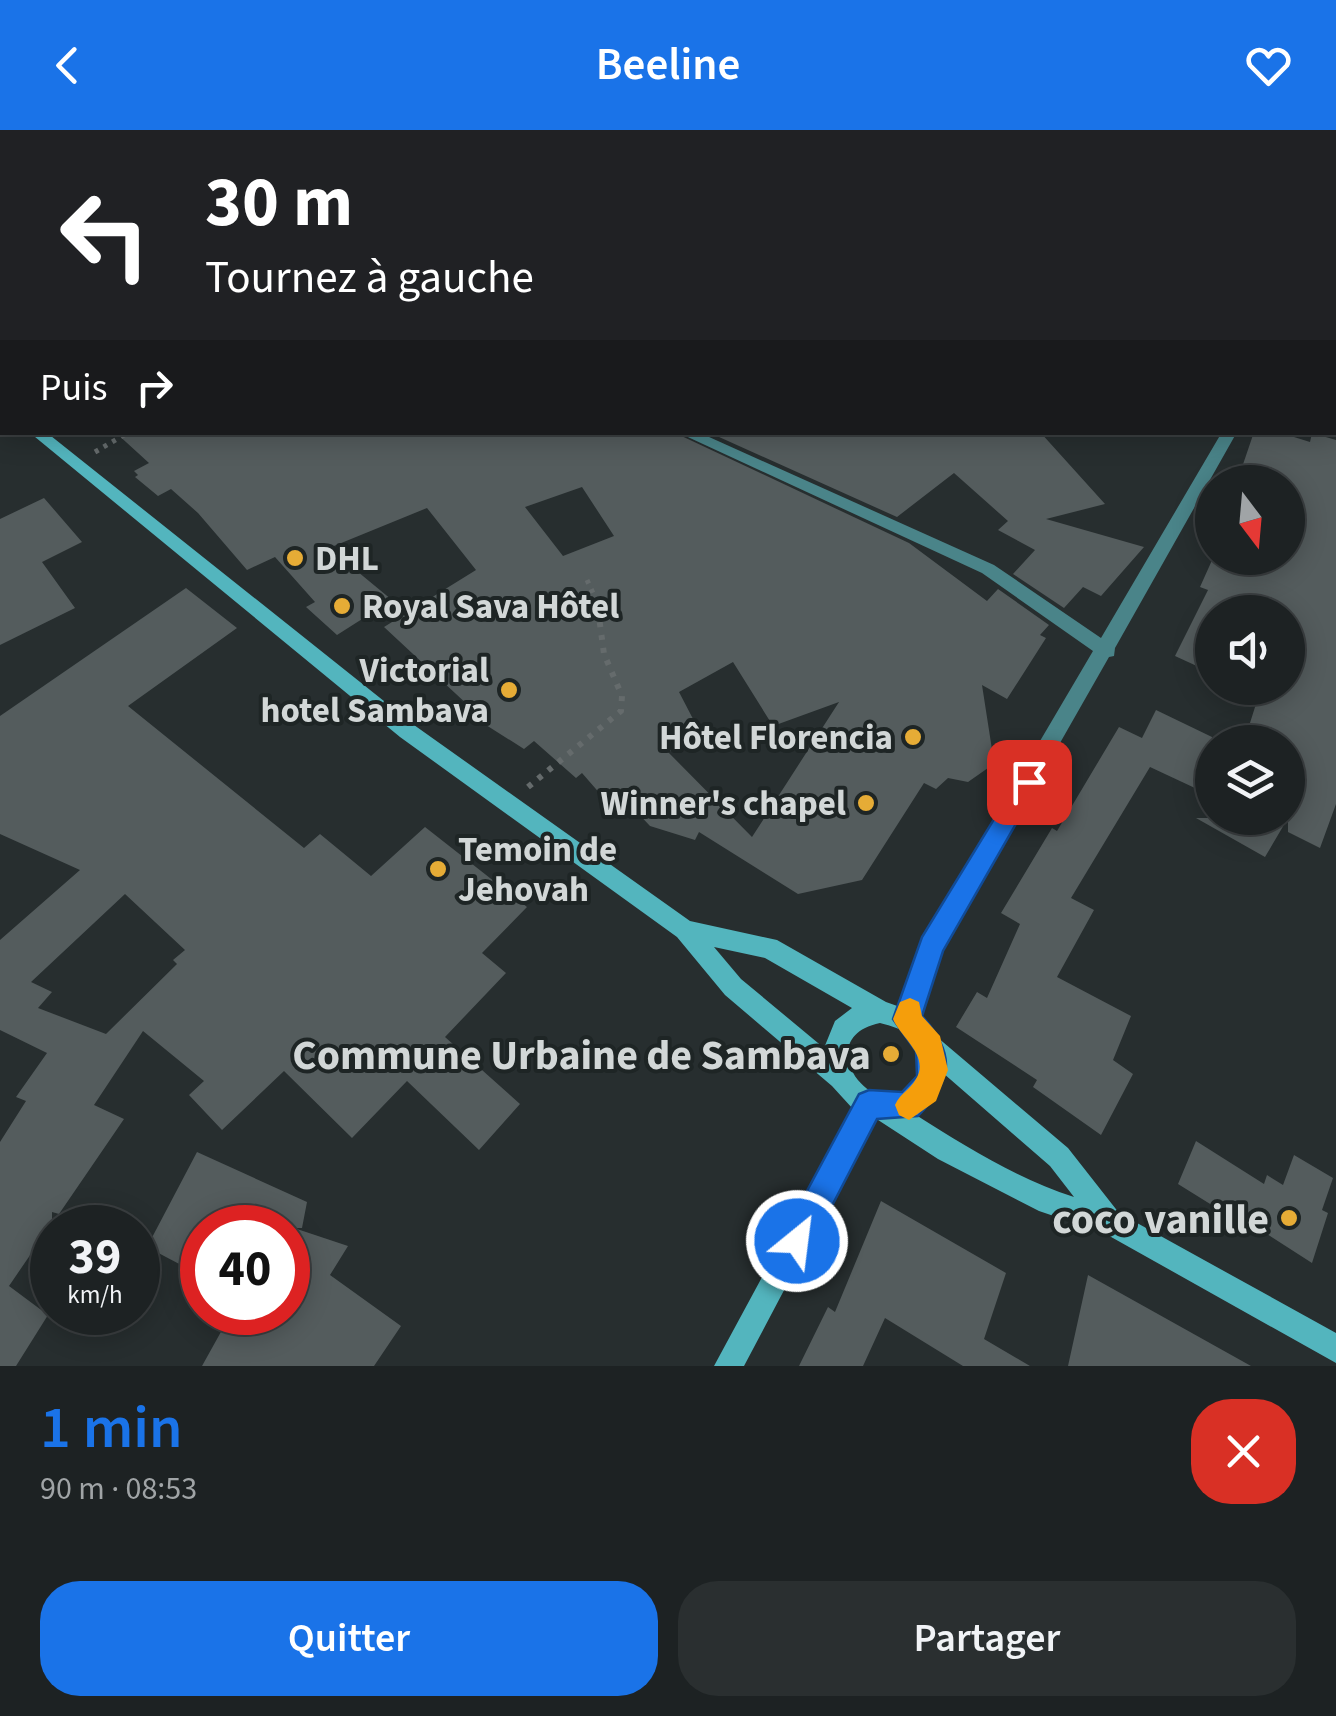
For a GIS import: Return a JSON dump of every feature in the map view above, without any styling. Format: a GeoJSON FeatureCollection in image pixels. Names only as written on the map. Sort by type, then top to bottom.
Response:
{"type":"FeatureCollection","features":[{"type":"Feature","properties":{"kind":"main road"},"geometry":{"type":"LineString","coordinates":[[40,435],[391,718],[684,930],[733,987],[876,1106],[947,1150],[1048,1202],[1110,1222],[1336,1349]]}},
{"type":"Feature","properties":{"kind":"main road"},"geometry":{"type":"LineString","coordinates":[[684,930],[769,948],[880,1011],[907,1019],[930,1046],[1060,1157],[1110,1222]]}},
{"type":"Feature","properties":{"kind":"main road"},"geometry":{"type":"LineString","coordinates":[[840,1077],[835,1050],[844,1026],[866,1012],[880,1011]]}},
{"type":"Feature","properties":{"kind":"main road"},"geometry":{"type":"LineString","coordinates":[[876,1106],[908,1106],[926,1091],[934,1070],[930,1046]]}},
{"type":"Feature","properties":{"kind":"main road"},"geometry":{"type":"LineString","coordinates":[[728,1366],[876,1106]]}},
{"type":"Feature","properties":{"kind":"street"},"geometry":{"type":"LineString","coordinates":[[691,435],[988,569],[1106,651]]}},
{"type":"Feature","properties":{"kind":"street"},"geometry":{"type":"LineString","coordinates":[[907,1019],[932,946],[1228,435]]}},
{"type":"Feature","properties":{"kind":"path"},"geometry":{"type":"LineString","coordinates":[[75,464],[124,435]]}},
{"type":"Feature","properties":{"kind":"path"},"geometry":{"type":"LineString","coordinates":[[508,803],[621,711],[622,696],[604,654],[602,612],[587,580]]}},
{"type":"Feature","properties":{"kind":"building"},"geometry":{"type":"Polygon","coordinates":[[[118,435],[679,435],[909,543],[987,601],[998,589],[1049,625],[1040,635],[1046,638],[1007,699],[982,685],[993,756],[988,768],[968,782],[948,778],[936,789],[924,783],[862,880],[798,894],[699,832],[695,840],[650,826],[635,810],[622,819],[582,773],[576,778],[534,741],[524,749],[464,711],[470,707],[384,627],[476,570],[427,508],[329,548],[392,600],[337,635],[306,607],[315,602],[275,557],[247,570],[198,513],[171,489],[158,496],[135,477],[138,475],[134,471],[149,463],[118,435]],[[582,487],[525,507],[563,556],[614,536],[582,487]],[[733,662],[679,692],[704,740],[668,752],[752,837],[839,702],[773,726],[733,662]]]}},
{"type":"Feature","properties":{"kind":"building"},"geometry":{"type":"Polygon","coordinates":[[[715,435],[1043,435],[1105,504],[1046,519],[1144,547],[1101,596],[1083,587],[1064,608],[1013,574],[1035,550],[998,530],[1008,521],[954,473],[897,517],[715,435]]]}},
{"type":"Feature","properties":{"kind":"building"},"geometry":{"type":"Polygon","coordinates":[[[1253,435],[1288,435],[1310,442],[1312,435],[1319,435],[1336,440],[1336,804],[1320,848],[1294,835],[1305,835],[1305,725],[1249,725],[1256,705],[1305,705],[1305,595],[1206,595],[1208,590],[1200,587],[1205,575],[1305,575],[1305,465],[1243,465],[1253,435]]]}},
{"type":"Feature","properties":{"kind":"building"},"geometry":{"type":"Polygon","coordinates":[[[44,498],[82,542],[42,562],[75,608],[0,645],[0,519],[44,498]]]}},
{"type":"Feature","properties":{"kind":"building"},"geometry":{"type":"Polygon","coordinates":[[[186,588],[237,628],[128,706],[304,848],[320,834],[371,876],[425,827],[527,907],[482,953],[506,973],[445,1037],[520,1104],[479,1150],[407,1081],[352,1138],[284,1071],[222,1130],[189,1095],[204,1081],[143,1031],[94,1105],[124,1119],[65,1205],[30,1205],[30,1255],[9,1286],[30,1302],[30,1335],[35,1335],[16,1366],[0,1366],[0,1142],[26,1101],[16,1097],[47,1053],[0,1030],[0,940],[80,870],[0,834],[0,716],[186,588]],[[125,894],[31,982],[52,992],[38,1008],[106,1034],[177,964],[173,960],[185,950],[125,894]]]}},
{"type":"Feature","properties":{"kind":"building"},"geometry":{"type":"Polygon","coordinates":[[[1195,616],[1195,665],[1175,656],[1195,616]]]}},
{"type":"Feature","properties":{"kind":"building"},"geometry":{"type":"Polygon","coordinates":[[[1156,710],[1195,729],[1195,788],[1150,767],[1071,898],[1094,910],[1057,977],[1131,1016],[1113,1060],[1133,1074],[1101,1135],[1033,1087],[1037,1080],[956,1027],[977,992],[987,998],[1020,924],[1001,913],[1052,828],[1057,831],[1119,727],[1142,738],[1156,710]]]}},
{"type":"Feature","properties":{"kind":"building"},"geometry":{"type":"Polygon","coordinates":[[[1226,835],[1278,835],[1265,857],[1226,835]]]}},
{"type":"Feature","properties":{"kind":"building"},"geometry":{"type":"Polygon","coordinates":[[[1196,1141],[1264,1184],[1267,1175],[1283,1185],[1294,1155],[1333,1178],[1322,1210],[1328,1213],[1312,1263],[1217,1202],[1215,1207],[1178,1184],[1196,1141]]]}},
{"type":"Feature","properties":{"kind":"building"},"geometry":{"type":"Polygon","coordinates":[[[197,1152],[307,1202],[180,1205],[180,1264],[160,1254],[160,1222],[197,1152]]]}},
{"type":"Feature","properties":{"kind":"building"},"geometry":{"type":"Polygon","coordinates":[[[881,1201],[1006,1273],[984,1339],[1030,1366],[963,1366],[885,1318],[863,1366],[799,1366],[828,1307],[835,1312],[881,1201]]]}},
{"type":"Feature","properties":{"kind":"building"},"geometry":{"type":"Polygon","coordinates":[[[310,1233],[348,1246],[330,1275],[401,1326],[374,1366],[202,1366],[219,1335],[310,1335],[310,1233]]]}},
{"type":"Feature","properties":{"kind":"building"},"geometry":{"type":"Polygon","coordinates":[[[1088,1275],[1251,1366],[1068,1366],[1088,1275]]]}},
{"type":"Feature","properties":{"kind":"slow traffic"},"geometry":{"type":"LineString","coordinates":[[909,1105],[926,1091],[934,1070],[930,1046],[907,1019],[910,1011]]}},
{"type":"Feature","properties":{"kind":"place","name":"DHL"},"geometry":{"type":"Point","coordinates":[295,558]}},
{"type":"Feature","properties":{"kind":"place","name":"Royal Sava Hôtel"},"geometry":{"type":"Point","coordinates":[342,606]}},
{"type":"Feature","properties":{"kind":"place","name":"Victorial hotel Sambava"},"geometry":{"type":"Point","coordinates":[509,690]}},
{"type":"Feature","properties":{"kind":"place","name":"Hôtel Florencia"},"geometry":{"type":"Point","coordinates":[913,737]}},
{"type":"Feature","properties":{"kind":"place","name":"Winner's chapel"},"geometry":{"type":"Point","coordinates":[866,803]}},
{"type":"Feature","properties":{"kind":"place","name":"Temoin de Jehovah"},"geometry":{"type":"Point","coordinates":[438,869]}},
{"type":"Feature","properties":{"kind":"place","name":"Commune Urbaine de Sambava"},"geometry":{"type":"Point","coordinates":[891,1054]}},
{"type":"Feature","properties":{"kind":"place","name":"coco vanille"},"geometry":{"type":"Point","coordinates":[1289,1218]}},
{"type":"Feature","properties":{"kind":"route"},"geometry":{"type":"LineString","coordinates":[[797,1241],[869,1104],[896,1109],[908,1106],[918,1100],[932,1081],[930,1046],[907,1019],[932,946],[1029,782]]}}]}
